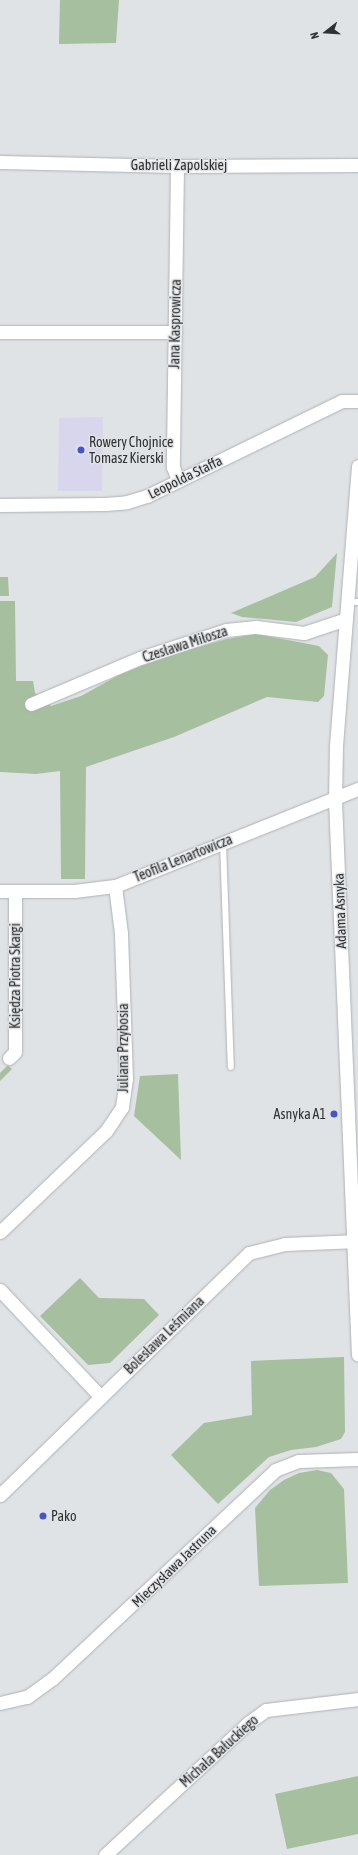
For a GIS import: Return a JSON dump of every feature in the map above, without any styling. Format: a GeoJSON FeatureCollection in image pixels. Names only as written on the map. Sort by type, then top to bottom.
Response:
{"type":"FeatureCollection","features":[{"type":"Feature","properties":{"kind":"street","name":"Gabrieli Zapolskiej"},"geometry":{"type":"LineString","coordinates":[[0,162],[178,166],[358,165]]}},
{"type":"Feature","properties":{"kind":"street","name":"Jana Kasprowicza"},"geometry":{"type":"LineString","coordinates":[[178,166],[173,467],[178,480]]}},
{"type":"Feature","properties":{"kind":"street"},"geometry":{"type":"LineString","coordinates":[[0,332],[175,332]]}},
{"type":"Feature","properties":{"kind":"street","name":"Leopolda Staffa"},"geometry":{"type":"LineString","coordinates":[[0,505],[106,504],[127,502],[147,496],[342,401],[358,401]]}},
{"type":"Feature","properties":{"kind":"street","name":"Adama Asnyka"},"geometry":{"type":"LineString","coordinates":[[358,466],[353,602],[346,620],[336,747],[335,800],[356,1241],[358,1356]]}},
{"type":"Feature","properties":{"kind":"street","name":"Czesława Miłosza"},"geometry":{"type":"LineString","coordinates":[[31,704],[140,658],[226,630],[256,627],[304,633],[346,620]]}},
{"type":"Feature","properties":{"kind":"street","name":"Teofila Lenartowicza"},"geometry":{"type":"LineString","coordinates":[[0,891],[74,891],[114,886],[223,842],[335,800],[358,789]]}},
{"type":"Feature","properties":{"kind":"street","name":"Juliana Przybosia"},"geometry":{"type":"LineString","coordinates":[[0,1232],[106,1131],[122,1107],[126,1078],[122,941],[114,886]]}},
{"type":"Feature","properties":{"kind":"street","name":"Księdza Piotra Skargi"},"geometry":{"type":"LineString","coordinates":[[8,1058],[15,1052],[14,891]]}},
{"type":"Feature","properties":{"kind":"street","name":"Bolesława Leśmiana"},"geometry":{"type":"LineString","coordinates":[[0,1495],[249,1253],[285,1244],[356,1241]]}},
{"type":"Feature","properties":{"kind":"street"},"geometry":{"type":"LineString","coordinates":[[0,1290],[101,1396]]}},
{"type":"Feature","properties":{"kind":"street","name":"Mieczysława Jastruna"},"geometry":{"type":"LineString","coordinates":[[0,1703],[27,1697],[52,1679],[275,1470],[299,1461],[358,1459]]}},
{"type":"Feature","properties":{"kind":"street","name":"Michała Bałuckiego"},"geometry":{"type":"LineString","coordinates":[[105,1855],[136,1829],[248,1723],[266,1710],[358,1699]]}},
{"type":"Feature","properties":{"kind":"lane"},"geometry":{"type":"LineString","coordinates":[[223,842],[232,1067]]}},
{"type":"Feature","properties":{"kind":"shaded area"},"geometry":{"type":"Polygon","coordinates":[[[103,417],[102,491],[58,491],[59,418],[103,417]]]}},
{"type":"Feature","properties":{"kind":"green space"},"geometry":{"type":"Polygon","coordinates":[[[60,0],[119,0],[116,43],[59,44],[60,0]]]}},
{"type":"Feature","properties":{"kind":"green space"},"geometry":{"type":"Polygon","coordinates":[[[337,553],[332,607],[296,622],[242,617],[231,613],[315,577],[337,553]]]}},
{"type":"Feature","properties":{"kind":"green space"},"geometry":{"type":"Polygon","coordinates":[[[0,577],[8,577],[9,596],[0,596],[0,577]]]}},
{"type":"Feature","properties":{"kind":"green space"},"geometry":{"type":"Polygon","coordinates":[[[0,601],[15,601],[16,681],[33,681],[35,693],[51,706],[81,696],[119,675],[164,657],[227,639],[256,634],[319,646],[328,655],[324,696],[318,702],[267,697],[174,737],[86,767],[85,879],[61,879],[60,771],[36,774],[0,772],[0,601]]]}},
{"type":"Feature","properties":{"kind":"green space"},"geometry":{"type":"Polygon","coordinates":[[[8,1065],[12,1069],[0,1081],[0,1073],[8,1065]]]}},
{"type":"Feature","properties":{"kind":"green space"},"geometry":{"type":"Polygon","coordinates":[[[178,1074],[181,1160],[134,1116],[140,1076],[178,1074]]]}},
{"type":"Feature","properties":{"kind":"green space"},"geometry":{"type":"Polygon","coordinates":[[[80,1278],[99,1298],[144,1299],[159,1315],[110,1363],[88,1365],[40,1316],[80,1278]]]}},
{"type":"Feature","properties":{"kind":"green space"},"geometry":{"type":"Polygon","coordinates":[[[344,1357],[345,1432],[341,1439],[316,1447],[291,1450],[269,1457],[218,1504],[171,1455],[204,1423],[252,1415],[251,1361],[344,1357]]]}},
{"type":"Feature","properties":{"kind":"green space"},"geometry":{"type":"Polygon","coordinates":[[[317,1470],[331,1473],[344,1489],[348,1583],[259,1586],[255,1508],[270,1490],[284,1480],[299,1473],[317,1470]]]}},
{"type":"Feature","properties":{"kind":"green space"},"geometry":{"type":"Polygon","coordinates":[[[358,1776],[358,1834],[287,1849],[275,1794],[358,1776]]]}},
{"type":"Feature","properties":{"kind":"place","name":"Rowery Chojnice Tomasz Kierski"},"geometry":{"type":"Point","coordinates":[81,450]}},
{"type":"Feature","properties":{"kind":"place","name":"Asnyka A1"},"geometry":{"type":"Point","coordinates":[334,1114]}},
{"type":"Feature","properties":{"kind":"place","name":"Pako"},"geometry":{"type":"Point","coordinates":[43,1516]}}]}
